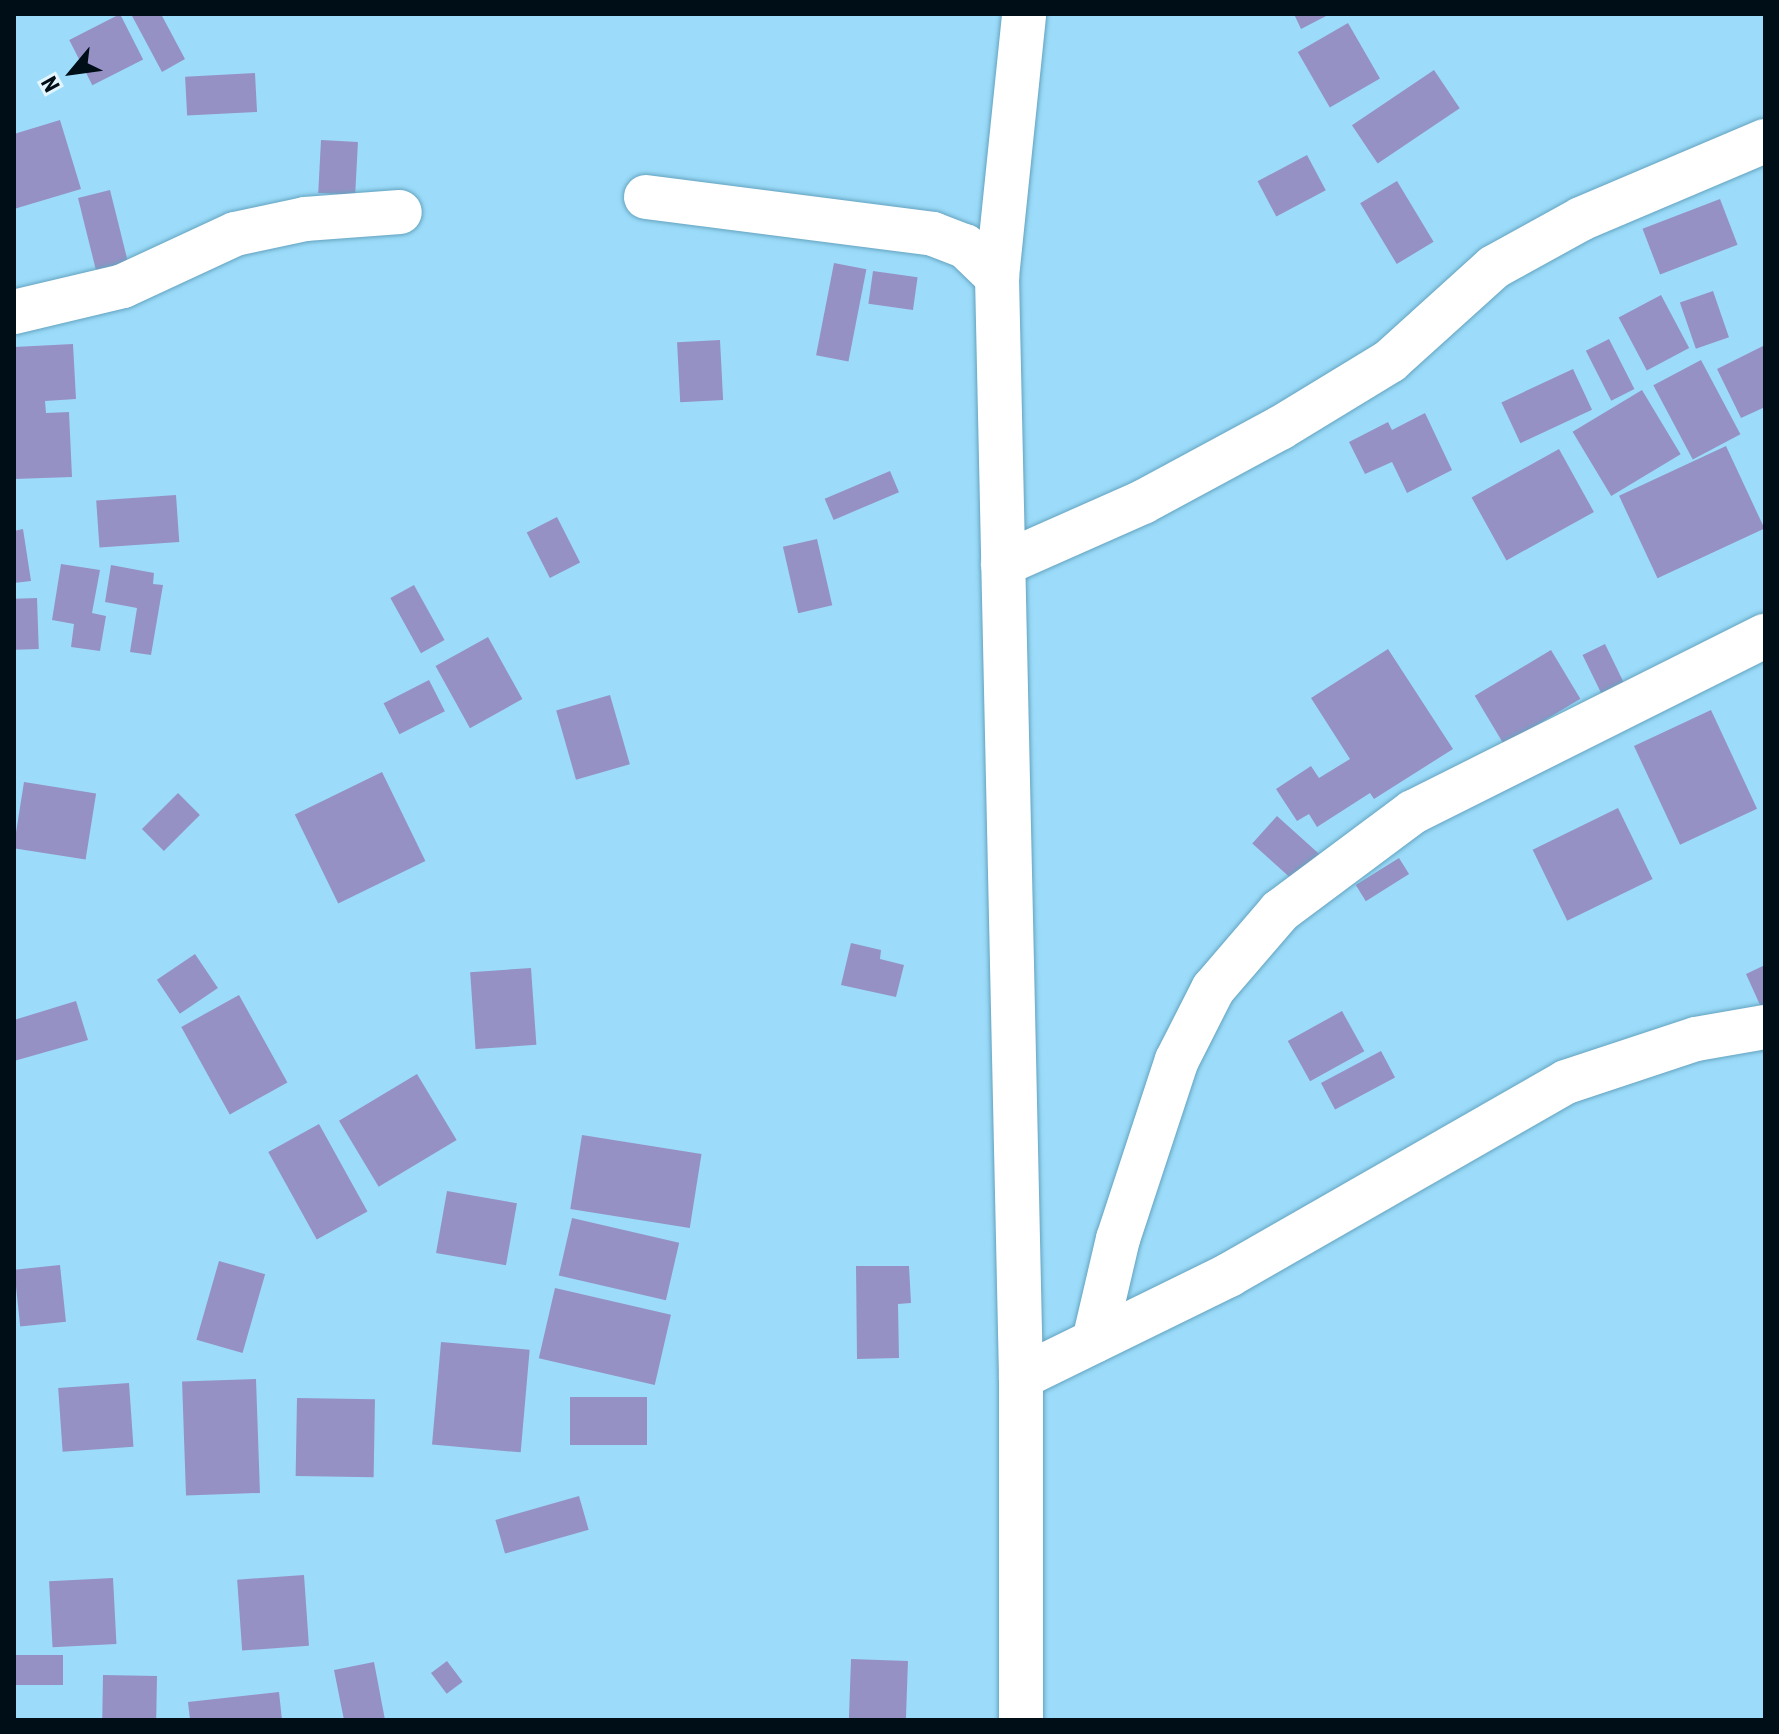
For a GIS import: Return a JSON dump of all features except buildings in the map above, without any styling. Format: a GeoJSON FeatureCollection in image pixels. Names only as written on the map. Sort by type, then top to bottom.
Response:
{"type":"FeatureCollection","features":[{"type":"Feature","properties":{"kind":"street"},"geometry":{"type":"LineString","coordinates":[[1021,1720],[1021,1377],[997,277],[1024,14]]}},
{"type":"Feature","properties":{"kind":"street"},"geometry":{"type":"LineString","coordinates":[[1003,564],[1143,502],[1280,428],[1390,361],[1494,267],[1581,219],[1765,141]]}},
{"type":"Feature","properties":{"kind":"street"},"geometry":{"type":"LineString","coordinates":[[646,197],[933,234],[965,246],[997,277]]}},
{"type":"Feature","properties":{"kind":"street"},"geometry":{"type":"LineString","coordinates":[[14,312],[123,286],[235,234],[305,219],[400,212]]}},
{"type":"Feature","properties":{"kind":"street"},"geometry":{"type":"LineString","coordinates":[[1094,1341],[1118,1239],[1177,1060],[1213,989],[1280,911],[1413,812],[1765,636]]}},
{"type":"Feature","properties":{"kind":"street"},"geometry":{"type":"LineString","coordinates":[[1021,1377],[1229,1275],[1566,1082],[1696,1039],[1765,1027]]}}]}
